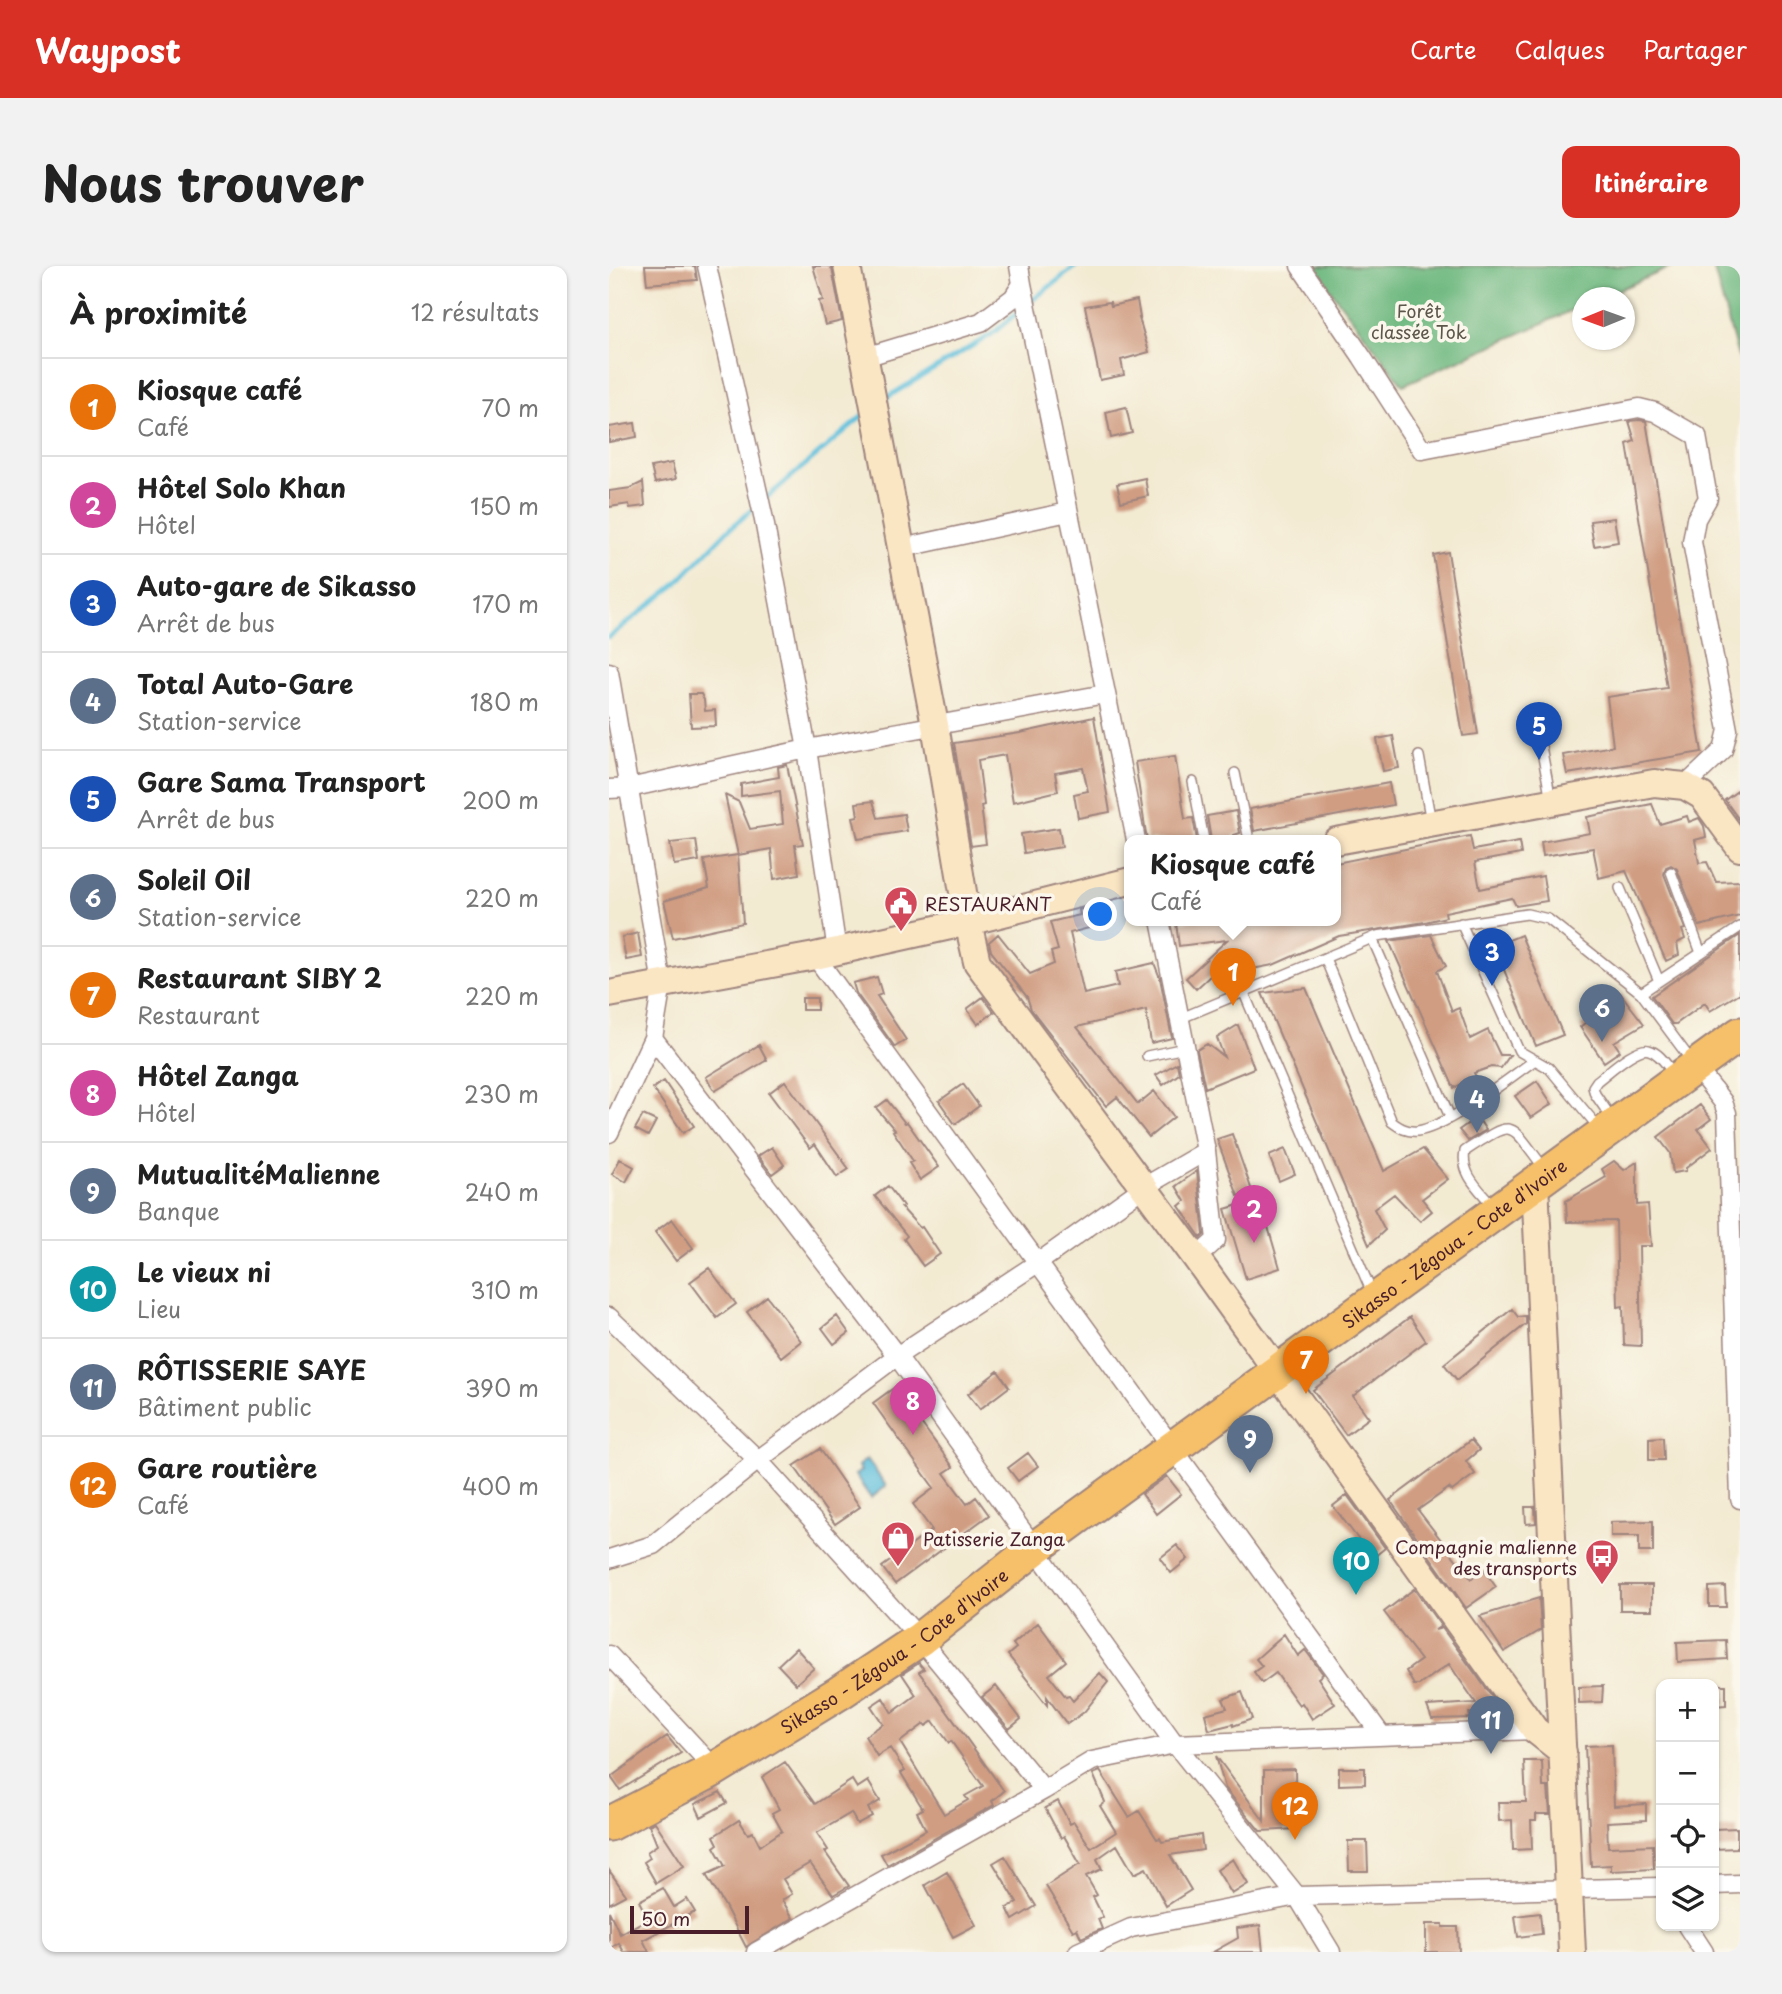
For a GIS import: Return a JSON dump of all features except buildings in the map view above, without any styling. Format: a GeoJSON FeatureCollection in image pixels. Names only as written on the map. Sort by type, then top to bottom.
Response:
{"type":"FeatureCollection","features":[{"type":"Feature","properties":{"kind":"highway","name":"Sikasso - Zégoua - Cote d'Ivoire"},"geometry":{"type":"LineString","coordinates":[[609,1824],[715,1769],[839,1693],[920,1639],[1034,1549],[1740,1034]]}},
{"type":"Feature","properties":{"kind":"street"},"geometry":{"type":"LineString","coordinates":[[707,266],[763,515],[807,749],[826,953],[1038,1262],[1382,1736]]}},
{"type":"Feature","properties":{"kind":"street"},"geometry":{"type":"LineString","coordinates":[[847,266],[902,548],[977,962],[1196,1258],[1535,1730],[1563,1752]]}},
{"type":"Feature","properties":{"kind":"street"},"geometry":{"type":"LineString","coordinates":[[1019,266],[1135,835]]}},
{"type":"Feature","properties":{"kind":"street"},"geometry":{"type":"LineString","coordinates":[[1300,266],[1422,450],[1639,408],[1655,412],[1697,436],[1708,498],[1696,519],[1692,542],[1728,730],[1723,750],[1685,786]]}},
{"type":"Feature","properties":{"kind":"street"},"geometry":{"type":"LineString","coordinates":[[865,357],[981,322],[1013,299],[1022,284]]}},
{"type":"Feature","properties":{"kind":"street"},"geometry":{"type":"LineString","coordinates":[[902,548],[1068,512]]}},
{"type":"Feature","properties":{"kind":"street"},"geometry":{"type":"LineString","coordinates":[[609,672],[662,984],[653,1038],[609,1133]]}},
{"type":"Feature","properties":{"kind":"street"},"geometry":{"type":"LineString","coordinates":[[609,789],[629,788],[807,749],[1105,694]]}},
{"type":"Feature","properties":{"kind":"street"},"geometry":{"type":"LineString","coordinates":[[1341,840],[1654,783],[1685,786],[1702,796],[1740,848]]}},
{"type":"Feature","properties":{"kind":"street"},"geometry":{"type":"LineString","coordinates":[[609,994],[826,953],[968,922],[1124,883]]}},
{"type":"Feature","properties":{"kind":"street"},"geometry":{"type":"LineString","coordinates":[[1161,926],[1206,1151],[1216,1240],[1196,1258]]}},
{"type":"Feature","properties":{"kind":"street"},"geometry":{"type":"LineString","coordinates":[[653,1038],[897,1356],[1175,1744],[1297,1896],[1331,1952]]}},
{"type":"Feature","properties":{"kind":"street"},"geometry":{"type":"LineString","coordinates":[[1687,1073],[1723,1102],[1727,1113],[1740,1499]]}},
{"type":"Feature","properties":{"kind":"street"},"geometry":{"type":"LineString","coordinates":[[609,1559],[653,1545],[758,1460],[897,1356],[1144,1187],[1206,1151]]}},
{"type":"Feature","properties":{"kind":"street"},"geometry":{"type":"LineString","coordinates":[[1542,1178],[1571,1952]]}},
{"type":"Feature","properties":{"kind":"street"},"geometry":{"type":"LineString","coordinates":[[609,1317],[758,1460],[920,1639],[1044,1790]]}},
{"type":"Feature","properties":{"kind":"street"},"geometry":{"type":"LineString","coordinates":[[609,1655],[715,1769]]}},
{"type":"Feature","properties":{"kind":"street"},"geometry":{"type":"LineString","coordinates":[[756,1952],[1092,1761],[1175,1744],[1535,1730]]}},
{"type":"Feature","properties":{"kind":"street"},"geometry":{"type":"LineString","coordinates":[[1719,1885],[1740,1884]]}},
{"type":"Feature","properties":{"kind":"street"},"geometry":{"type":"LineString","coordinates":[[1077,1952],[1131,1928],[1297,1896],[1656,1887]]}},
{"type":"Feature","properties":{"kind":"street"},"geometry":{"type":"LineString","coordinates":[[1690,1931],[1704,1952]]}},
{"type":"Feature","properties":{"kind":"lane"},"geometry":{"type":"LineString","coordinates":[[1538,730],[1551,802]]}},
{"type":"Feature","properties":{"kind":"lane"},"geometry":{"type":"LineString","coordinates":[[1419,756],[1431,824]]}},
{"type":"Feature","properties":{"kind":"lane"},"geometry":{"type":"LineString","coordinates":[[1235,773],[1248,835]]}},
{"type":"Feature","properties":{"kind":"lane"},"geometry":{"type":"LineString","coordinates":[[1193,782],[1203,835]]}},
{"type":"Feature","properties":{"kind":"lane"},"geometry":{"type":"LineString","coordinates":[[1671,872],[1701,953]]}},
{"type":"Feature","properties":{"kind":"lane"},"geometry":{"type":"LineString","coordinates":[[1620,888],[1659,981]]}},
{"type":"Feature","properties":{"kind":"lane"},"geometry":{"type":"LineString","coordinates":[[1179,1019],[1371,939],[1527,914],[1548,919],[1641,993],[1687,1073]]}},
{"type":"Feature","properties":{"kind":"lane"},"geometry":{"type":"LineString","coordinates":[[1461,923],[1520,1051],[1549,1068],[1610,1129]]}},
{"type":"Feature","properties":{"kind":"lane"},"geometry":{"type":"LineString","coordinates":[[1641,993],[1740,927]]}},
{"type":"Feature","properties":{"kind":"lane"},"geometry":{"type":"LineString","coordinates":[[1371,939],[1450,1117]]}},
{"type":"Feature","properties":{"kind":"lane"},"geometry":{"type":"LineString","coordinates":[[1325,958],[1392,1122],[1402,1130],[1415,1132],[1450,1117],[1535,1060]]}},
{"type":"Feature","properties":{"kind":"lane"},"geometry":{"type":"LineString","coordinates":[[1244,993],[1375,1300]]}},
{"type":"Feature","properties":{"kind":"lane"},"geometry":{"type":"LineString","coordinates":[[1147,1056],[1185,1048]]}},
{"type":"Feature","properties":{"kind":"lane"},"geometry":{"type":"LineString","coordinates":[[1610,1129],[1593,1087],[1597,1081],[1639,1050],[1650,1050],[1687,1073]]}},
{"type":"Feature","properties":{"kind":"lane"},"geometry":{"type":"LineString","coordinates":[[1497,1211],[1465,1171],[1465,1151],[1497,1130],[1507,1127],[1515,1130],[1542,1178]]}},
{"type":"Feature","properties":{"kind":"green space","name":"Forêt classée Tok"},"geometry":{"type":"Polygon","coordinates":[[[1312,266],[1674,266],[1625,287],[1572,287],[1572,310],[1403,385],[1312,266]]]}},
{"type":"Feature","properties":{"kind":"green space"},"geometry":{"type":"Polygon","coordinates":[[[1713,266],[1740,266],[1740,364],[1713,266]]]}},
{"type":"Feature","properties":{"kind":"water"},"geometry":{"type":"Polygon","coordinates":[[[867,1459],[886,1486],[871,1498],[855,1475],[861,1471],[858,1466],[867,1459]]]}},
{"type":"Feature","properties":{"kind":"waterway"},"geometry":{"type":"LineString","coordinates":[[1030,302],[1076,266]]}},
{"type":"Feature","properties":{"kind":"waterway"},"geometry":{"type":"LineString","coordinates":[[881,401],[992,334],[1023,308]]}},
{"type":"Feature","properties":{"kind":"waterway"},"geometry":{"type":"LineString","coordinates":[[764,500],[866,413]]}},
{"type":"Feature","properties":{"kind":"waterway"},"geometry":{"type":"LineString","coordinates":[[609,637],[674,586],[728,530],[757,506]]}},
{"type":"Feature","properties":{"kind":"place","name":"Gare Sama Transport"},"geometry":{"type":"Point","coordinates":[1539,760]}},
{"type":"Feature","properties":{"kind":"place","name":"RESTAURANT"},"geometry":{"type":"Point","coordinates":[901,933]}},
{"type":"Feature","properties":{"kind":"place","name":"Auto-gare de Sikasso"},"geometry":{"type":"Point","coordinates":[1492,986]}},
{"type":"Feature","properties":{"kind":"place","name":"Kiosque café"},"geometry":{"type":"Point","coordinates":[1233,1006]}},
{"type":"Feature","properties":{"kind":"place","name":"Soleil Oil"},"geometry":{"type":"Point","coordinates":[1602,1042]}},
{"type":"Feature","properties":{"kind":"place","name":"Total Auto-Gare"},"geometry":{"type":"Point","coordinates":[1477,1133]}},
{"type":"Feature","properties":{"kind":"place","name":"Hôtel Solo Khan"},"geometry":{"type":"Point","coordinates":[1254,1243]}},
{"type":"Feature","properties":{"kind":"place","name":"Restaurant SIBY 2"},"geometry":{"type":"Point","coordinates":[1306,1394]}},
{"type":"Feature","properties":{"kind":"place","name":"Hôtel Zanga"},"geometry":{"type":"Point","coordinates":[913,1435]}},
{"type":"Feature","properties":{"kind":"place","name":"MutualitéMalienne"},"geometry":{"type":"Point","coordinates":[1250,1473]}},
{"type":"Feature","properties":{"kind":"place","name":"Patisserie Zanga"},"geometry":{"type":"Point","coordinates":[898,1568]}},
{"type":"Feature","properties":{"kind":"place","name":"Compagnie malienne des transports"},"geometry":{"type":"Point","coordinates":[1602,1586]}},
{"type":"Feature","properties":{"kind":"place","name":"Le vieux ni"},"geometry":{"type":"Point","coordinates":[1356,1595]}},
{"type":"Feature","properties":{"kind":"place","name":"RÔTISSERIE SAYE"},"geometry":{"type":"Point","coordinates":[1491,1754]}},
{"type":"Feature","properties":{"kind":"place","name":"Gare routière"},"geometry":{"type":"Point","coordinates":[1295,1840]}}]}
